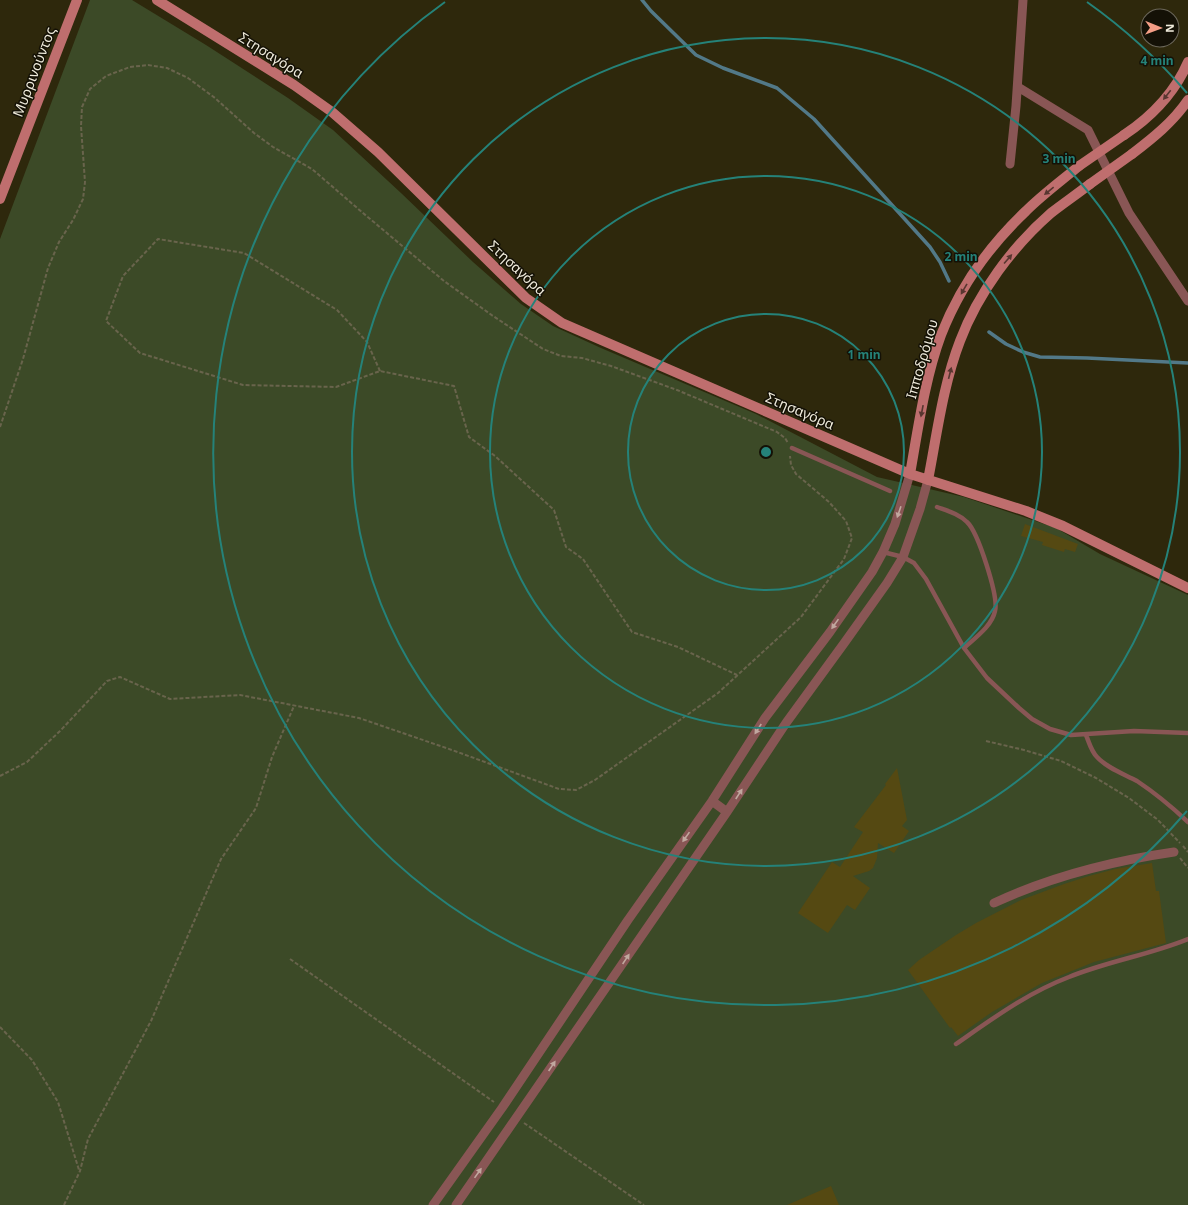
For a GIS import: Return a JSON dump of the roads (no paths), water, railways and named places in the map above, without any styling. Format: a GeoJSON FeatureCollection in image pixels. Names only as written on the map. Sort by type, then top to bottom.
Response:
{"type":"FeatureCollection","features":[{"type":"Feature","properties":{"kind":"main road","name":"Μυρρινούντος"},"geometry":{"type":"LineString","coordinates":[[0,199],[77,0]]}},
{"type":"Feature","properties":{"kind":"main road","name":"Στησαγόρα"},"geometry":{"type":"LineString","coordinates":[[157,0],[294,85],[332,112],[378,152],[526,298],[562,323],[910,474],[1026,511],[1062,526],[1188,588]]}},
{"type":"Feature","properties":{"kind":"main road","name":"Ιπποδρόμου"},"geometry":{"type":"LineString","coordinates":[[910,474],[923,405],[941,336],[961,293],[985,257],[1012,226],[1039,199],[1079,166],[1142,122],[1156,109],[1179,79],[1188,62]]}},
{"type":"Feature","properties":{"kind":"main road"},"geometry":{"type":"LineString","coordinates":[[928,480],[952,366],[965,328],[977,303],[988,285],[1035,228],[1062,205],[1155,136],[1172,121],[1188,100]]}},
{"type":"Feature","properties":{"kind":"street"},"geometry":{"type":"LineString","coordinates":[[1010,164],[1018,87],[1023,0]]}},
{"type":"Feature","properties":{"kind":"street"},"geometry":{"type":"LineString","coordinates":[[1018,87],[1088,130],[1129,213],[1188,301]]}},
{"type":"Feature","properties":{"kind":"street"},"geometry":{"type":"LineString","coordinates":[[433,1205],[502,1108],[628,920],[712,801],[765,718],[830,632],[872,572],[883,552],[895,524],[910,474]]}},
{"type":"Feature","properties":{"kind":"street"},"geometry":{"type":"LineString","coordinates":[[456,1205],[728,812],[786,723],[874,602],[904,557],[928,480]]}},
{"type":"Feature","properties":{"kind":"street"},"geometry":{"type":"LineString","coordinates":[[712,801],[728,812]]}},
{"type":"Feature","properties":{"kind":"street"},"geometry":{"type":"LineString","coordinates":[[994,903],[1053,879],[1094,867],[1174,852]]}},
{"type":"Feature","properties":{"kind":"lane"},"geometry":{"type":"LineString","coordinates":[[792,448],[890,491]]}},
{"type":"Feature","properties":{"kind":"lane"},"geometry":{"type":"LineString","coordinates":[[937,507],[960,516],[968,523],[977,538],[995,595],[996,610],[991,621],[964,648]]}},
{"type":"Feature","properties":{"kind":"lane"},"geometry":{"type":"LineString","coordinates":[[883,552],[904,557],[914,563],[926,578],[964,648],[987,678],[1032,719],[1050,729],[1071,735],[1134,731],[1188,733]]}},
{"type":"Feature","properties":{"kind":"lane"},"geometry":{"type":"LineString","coordinates":[[1086,735],[1097,757],[1158,796],[1188,822]]}},
{"type":"Feature","properties":{"kind":"lane"},"geometry":{"type":"LineString","coordinates":[[956,1044],[1007,1008],[1041,989],[1094,967],[1160,949],[1187,939]]}},
{"type":"Feature","properties":{"kind":"waterway"},"geometry":{"type":"LineString","coordinates":[[642,0],[651,11],[696,55],[723,68],[777,88],[814,119],[930,247],[940,262],[949,281]]}},
{"type":"Feature","properties":{"kind":"waterway"},"geometry":{"type":"LineString","coordinates":[[989,332],[1006,344],[1023,352],[1040,357],[1188,363]]}}]}
